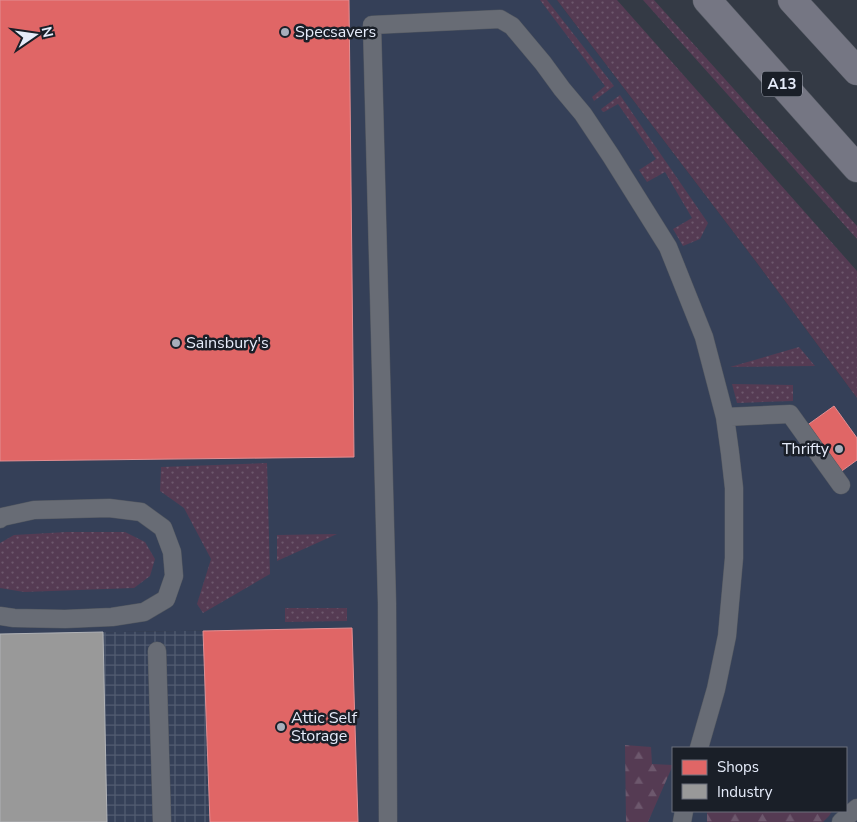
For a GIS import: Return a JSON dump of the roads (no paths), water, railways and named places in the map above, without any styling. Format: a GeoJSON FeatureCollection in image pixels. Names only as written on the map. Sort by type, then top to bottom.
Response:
{"type":"FeatureCollection","features":[{"type":"Feature","properties":{"kind":"highway","name":"A13"},"geometry":{"type":"LineString","coordinates":[[707,0],[857,168]]}},
{"type":"Feature","properties":{"kind":"highway"},"geometry":{"type":"LineString","coordinates":[[792,0],[857,72]]}},
{"type":"Feature","properties":{"kind":"lane"},"geometry":{"type":"LineString","coordinates":[[388,822],[387,603],[372,25],[500,19],[512,26],[583,114],[668,247],[704,337],[725,417],[734,488],[734,558],[727,636],[716,689],[699,747]]}},
{"type":"Feature","properties":{"kind":"lane"},"geometry":{"type":"LineString","coordinates":[[725,417],[790,414],[841,485]]}},
{"type":"Feature","properties":{"kind":"lane"},"geometry":{"type":"LineString","coordinates":[[0,519],[34,510],[109,508],[141,512],[163,528],[172,552],[174,576],[166,599],[144,612],[65,619],[0,616]]}},
{"type":"Feature","properties":{"kind":"lane"},"geometry":{"type":"LineString","coordinates":[[157,651],[162,822]]}},
{"type":"Feature","properties":{"kind":"lane"},"geometry":{"type":"LineString","coordinates":[[841,822],[857,808]]}},
{"type":"Feature","properties":{"kind":"place","name":"Specsavers"},"geometry":{"type":"Point","coordinates":[285,32]}},
{"type":"Feature","properties":{"kind":"place","name":"Sainsbury's"},"geometry":{"type":"Point","coordinates":[176,343]}},
{"type":"Feature","properties":{"kind":"place","name":"Thrifty"},"geometry":{"type":"Point","coordinates":[839,449]}},
{"type":"Feature","properties":{"kind":"place","name":"Attic Self Storage"},"geometry":{"type":"Point","coordinates":[281,727]}}]}
